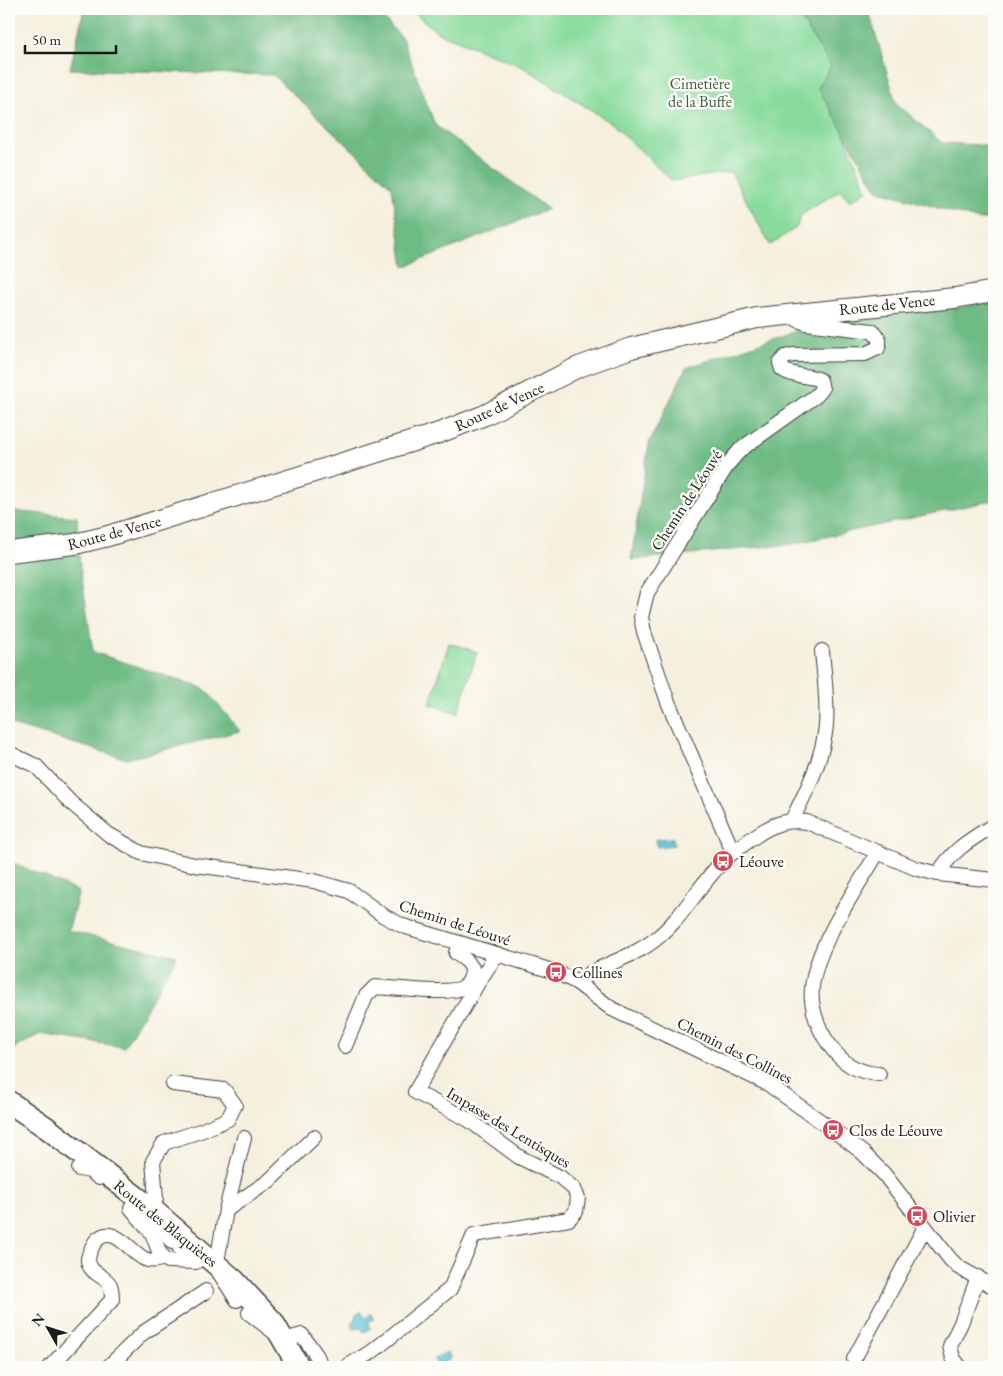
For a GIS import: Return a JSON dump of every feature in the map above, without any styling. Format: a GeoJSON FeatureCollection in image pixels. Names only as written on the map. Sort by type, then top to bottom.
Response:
{"type":"FeatureCollection","features":[{"type":"Feature","properties":{"kind":"main road","name":"Route de Vence"},"geometry":{"type":"LineString","coordinates":[[9,552],[75,544],[108,536],[439,433],[485,415],[576,368],[631,348],[757,318],[955,298],[994,291]]}},
{"type":"Feature","properties":{"kind":"main road","name":"Route des Blaquières"},"geometry":{"type":"LineString","coordinates":[[9,1102],[152,1209],[186,1255],[259,1306],[284,1340],[299,1367]]}},
{"type":"Feature","properties":{"kind":"main road","name":"Route des Blaquières"},"geometry":{"type":"LineString","coordinates":[[9,1116],[130,1208],[186,1255],[243,1307],[267,1335],[284,1367]]}},
{"type":"Feature","properties":{"kind":"street","name":"Chemin de Léouvé"},"geometry":{"type":"LineString","coordinates":[[733,852],[668,702],[641,617],[647,593],[728,464],[741,449],[817,395],[822,389],[820,380],[811,376],[787,373],[782,369],[780,363],[785,357],[793,355],[865,354],[878,348],[880,341],[878,336],[872,331],[806,322],[798,320],[793,314]]}},
{"type":"Feature","properties":{"kind":"street"},"geometry":{"type":"LineString","coordinates":[[792,820],[807,792],[820,757],[826,726],[827,703],[822,651]]}},
{"type":"Feature","properties":{"kind":"street","name":"Chemin de Léouvé"},"geometry":{"type":"LineString","coordinates":[[9,753],[36,766],[70,802],[108,834],[141,853],[195,865],[314,881],[349,891],[384,916],[403,926],[556,972],[576,982]]}},
{"type":"Feature","properties":{"kind":"street"},"geometry":{"type":"LineString","coordinates":[[576,982],[587,974],[642,948],[657,938],[723,861],[733,852],[776,824],[792,820],[807,822],[915,868],[938,874],[994,880]]}},
{"type":"Feature","properties":{"kind":"street"},"geometry":{"type":"LineString","coordinates":[[938,874],[961,845],[994,825]]}},
{"type":"Feature","properties":{"kind":"street"},"geometry":{"type":"LineString","coordinates":[[878,852],[820,955],[814,979],[812,1000],[816,1019],[824,1038],[835,1053],[852,1067],[868,1074],[879,1074]]}},
{"type":"Feature","properties":{"kind":"street"},"geometry":{"type":"LineString","coordinates":[[345,1046],[366,996],[375,987],[443,991],[462,988],[468,983],[472,976],[472,968],[467,961],[456,953],[459,944]]}},
{"type":"Feature","properties":{"kind":"street","name":"Impasse des Lentisques"},"geometry":{"type":"LineString","coordinates":[[346,1367],[372,1350],[450,1289],[474,1234],[569,1220],[576,1211],[578,1198],[574,1189],[560,1176],[519,1157],[469,1120],[415,1092],[496,954]]}},
{"type":"Feature","properties":{"kind":"street","name":"Chemin des Collines"},"geometry":{"type":"LineString","coordinates":[[576,982],[612,1009],[768,1084],[798,1104],[863,1153],[884,1174],[958,1267],[994,1287]]}},
{"type":"Feature","properties":{"kind":"street"},"geometry":{"type":"LineString","coordinates":[[173,1084],[224,1090],[235,1105],[228,1119],[203,1130],[164,1143],[153,1161],[156,1199],[152,1209],[152,1216],[186,1255]]}},
{"type":"Feature","properties":{"kind":"street"},"geometry":{"type":"LineString","coordinates":[[50,1367],[112,1300],[112,1291],[109,1283],[91,1269],[88,1260],[96,1241],[105,1236],[117,1236],[144,1259],[157,1260],[186,1255],[226,1210],[269,1181],[314,1137]]}},
{"type":"Feature","properties":{"kind":"street"},"geometry":{"type":"LineString","coordinates":[[226,1210],[244,1138]]}},
{"type":"Feature","properties":{"kind":"street"},"geometry":{"type":"LineString","coordinates":[[80,1169],[90,1171],[141,1210],[152,1209]]}},
{"type":"Feature","properties":{"kind":"street"},"geometry":{"type":"LineString","coordinates":[[854,1359],[925,1227]]}},
{"type":"Feature","properties":{"kind":"street"},"geometry":{"type":"LineString","coordinates":[[960,1367],[953,1358],[950,1346],[961,1323],[978,1277]]}},
{"type":"Feature","properties":{"kind":"street"},"geometry":{"type":"LineString","coordinates":[[108,1367],[143,1333],[206,1291]]}},
{"type":"Feature","properties":{"kind":"street"},"geometry":{"type":"LineString","coordinates":[[243,1307],[284,1340]]}},
{"type":"Feature","properties":{"kind":"street"},"geometry":{"type":"LineString","coordinates":[[284,1340],[302,1335],[317,1356],[322,1367]]}},
{"type":"Feature","properties":{"kind":"street"},"geometry":{"type":"LineString","coordinates":[[284,1340],[284,1350],[291,1367]]}},
{"type":"Feature","properties":{"kind":"green space"},"geometry":{"type":"Polygon","coordinates":[[[84,9],[375,9],[402,38],[435,125],[548,209],[404,267],[392,187],[273,75],[70,69],[84,9]]]}},
{"type":"Feature","properties":{"kind":"green space","name":"Cimetière de la Buffe"},"geometry":{"type":"Polygon","coordinates":[[[410,9],[795,9],[831,66],[842,129],[867,191],[850,201],[840,190],[800,216],[797,227],[770,245],[731,172],[672,181],[613,124],[523,67],[437,32],[410,9]]]}},
{"type":"Feature","properties":{"kind":"green space"},"geometry":{"type":"Polygon","coordinates":[[[795,9],[868,9],[896,103],[942,143],[994,146],[994,217],[979,220],[877,190],[818,88],[831,66],[795,9]]]}},
{"type":"Feature","properties":{"kind":"green space"},"geometry":{"type":"Polygon","coordinates":[[[994,300],[994,500],[793,544],[631,560],[649,443],[686,368],[860,310],[959,308],[994,300]]]}},
{"type":"Feature","properties":{"kind":"green space"},"geometry":{"type":"Polygon","coordinates":[[[9,511],[77,517],[80,566],[93,652],[205,689],[240,731],[127,759],[9,724],[9,511]]]}},
{"type":"Feature","properties":{"kind":"green space"},"geometry":{"type":"Polygon","coordinates":[[[449,643],[477,652],[458,713],[430,704],[449,643]]]}},
{"type":"Feature","properties":{"kind":"green space"},"geometry":{"type":"Polygon","coordinates":[[[9,861],[79,892],[68,931],[177,956],[124,1047],[41,1034],[9,1051],[9,861]]]}},
{"type":"Feature","properties":{"kind":"water"},"geometry":{"type":"Polygon","coordinates":[[[673,838],[674,845],[657,847],[656,839],[673,838]]]}},
{"type":"Feature","properties":{"kind":"water"},"geometry":{"type":"Polygon","coordinates":[[[361,1311],[366,1317],[371,1314],[374,1319],[369,1321],[370,1329],[365,1332],[360,1328],[353,1329],[351,1325],[356,1314],[361,1311]]]}},
{"type":"Feature","properties":{"kind":"water"},"geometry":{"type":"Polygon","coordinates":[[[448,1352],[451,1359],[437,1366],[434,1358],[448,1352]]]}},
{"type":"Feature","properties":{"kind":"place","name":"Léouve"},"geometry":{"type":"Point","coordinates":[723,861]}},
{"type":"Feature","properties":{"kind":"place","name":"Collines"},"geometry":{"type":"Point","coordinates":[556,972]}},
{"type":"Feature","properties":{"kind":"place","name":"Clos de Léouve"},"geometry":{"type":"Point","coordinates":[833,1130]}},
{"type":"Feature","properties":{"kind":"place","name":"Olivier"},"geometry":{"type":"Point","coordinates":[917,1216]}}]}
